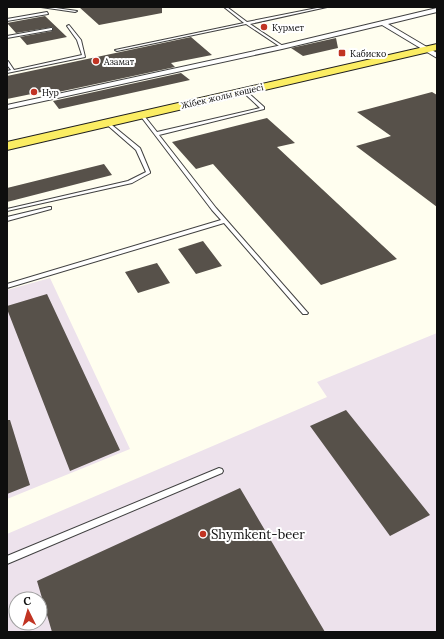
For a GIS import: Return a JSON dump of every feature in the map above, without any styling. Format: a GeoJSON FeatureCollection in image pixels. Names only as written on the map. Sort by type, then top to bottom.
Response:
{"type":"FeatureCollection","features":[{"type":"Feature","properties":{"kind":"main road","name":"Жібек жолы көшесі"},"geometry":{"type":"LineString","coordinates":[[7,146],[427,47],[437,40]]}},
{"type":"Feature","properties":{"kind":"main road","name":"Жібек жолы көшесі"},"geometry":{"type":"LineString","coordinates":[[7,137],[427,47]]}},
{"type":"Feature","properties":{"kind":"street"},"geometry":{"type":"LineString","coordinates":[[7,107],[282,47],[437,10]]}},
{"type":"Feature","properties":{"kind":"street"},"geometry":{"type":"LineString","coordinates":[[383,23],[427,47],[437,56]]}},
{"type":"Feature","properties":{"kind":"lane"},"geometry":{"type":"LineString","coordinates":[[42,7],[75,11]]}},
{"type":"Feature","properties":{"kind":"lane"},"geometry":{"type":"LineString","coordinates":[[225,7],[282,47]]}},
{"type":"Feature","properties":{"kind":"lane"},"geometry":{"type":"LineString","coordinates":[[117,50],[245,22],[326,7]]}},
{"type":"Feature","properties":{"kind":"lane"},"geometry":{"type":"LineString","coordinates":[[7,20],[47,13]]}},
{"type":"Feature","properties":{"kind":"lane"},"geometry":{"type":"LineString","coordinates":[[7,72],[84,56],[79,40],[70,26]]}},
{"type":"Feature","properties":{"kind":"lane"},"geometry":{"type":"LineString","coordinates":[[7,37],[51,29]]}},
{"type":"Feature","properties":{"kind":"lane"},"geometry":{"type":"LineString","coordinates":[[7,62],[13,71]]}},
{"type":"Feature","properties":{"kind":"lane"},"geometry":{"type":"LineString","coordinates":[[156,134],[263,108],[244,91]]}},
{"type":"Feature","properties":{"kind":"lane"},"geometry":{"type":"LineString","coordinates":[[141,114],[225,221],[304,313]]}},
{"type":"Feature","properties":{"kind":"lane"},"geometry":{"type":"LineString","coordinates":[[7,210],[130,182],[148,172],[138,149],[106,122]]}},
{"type":"Feature","properties":{"kind":"lane"},"geometry":{"type":"LineString","coordinates":[[7,219],[49,208]]}},
{"type":"Feature","properties":{"kind":"lane"},"geometry":{"type":"LineString","coordinates":[[7,286],[225,221]]}},
{"type":"Feature","properties":{"kind":"lane"},"geometry":{"type":"LineString","coordinates":[[7,560],[219,471]]}},
{"type":"Feature","properties":{"kind":"shaded area"},"geometry":{"type":"Polygon","coordinates":[[[50,278],[130,449],[7,499],[7,290],[50,278]]]}},
{"type":"Feature","properties":{"kind":"shaded area"},"geometry":{"type":"Polygon","coordinates":[[[437,333],[437,632],[7,632],[7,534],[327,397],[317,382],[437,333]]]}},
{"type":"Feature","properties":{"kind":"building"},"geometry":{"type":"Polygon","coordinates":[[[79,7],[162,7],[162,13],[99,25],[79,7]]]}},
{"type":"Feature","properties":{"kind":"building"},"geometry":{"type":"Polygon","coordinates":[[[45,16],[67,37],[27,45],[20,37],[52,31],[53,27],[16,33],[7,23],[45,16]]]}},
{"type":"Feature","properties":{"kind":"building"},"geometry":{"type":"Polygon","coordinates":[[[191,37],[212,55],[171,63],[175,67],[49,94],[46,91],[7,99],[7,76],[191,37]]]}},
{"type":"Feature","properties":{"kind":"building"},"geometry":{"type":"Polygon","coordinates":[[[336,38],[338,48],[303,56],[291,48],[336,38]]]}},
{"type":"Feature","properties":{"kind":"building"},"geometry":{"type":"Polygon","coordinates":[[[181,73],[190,80],[59,109],[53,101],[181,73]]]}},
{"type":"Feature","properties":{"kind":"building"},"geometry":{"type":"Polygon","coordinates":[[[432,92],[437,95],[437,207],[356,146],[391,136],[357,112],[432,92]]]}},
{"type":"Feature","properties":{"kind":"building"},"geometry":{"type":"Polygon","coordinates":[[[267,118],[295,143],[277,147],[397,259],[321,285],[213,164],[196,169],[172,142],[267,118]]]}},
{"type":"Feature","properties":{"kind":"building"},"geometry":{"type":"Polygon","coordinates":[[[104,164],[112,175],[7,202],[7,188],[104,164]]]}},
{"type":"Feature","properties":{"kind":"building"},"geometry":{"type":"Polygon","coordinates":[[[203,241],[222,266],[196,274],[178,249],[203,241]]]}},
{"type":"Feature","properties":{"kind":"building"},"geometry":{"type":"Polygon","coordinates":[[[157,263],[170,283],[138,293],[125,272],[157,263]]]}},
{"type":"Feature","properties":{"kind":"building"},"geometry":{"type":"Polygon","coordinates":[[[47,294],[120,450],[70,471],[7,309],[7,306],[47,294]]]}},
{"type":"Feature","properties":{"kind":"building"},"geometry":{"type":"Polygon","coordinates":[[[346,410],[430,515],[390,536],[310,426],[346,410]]]}},
{"type":"Feature","properties":{"kind":"building"},"geometry":{"type":"Polygon","coordinates":[[[7,420],[10,420],[30,485],[7,494],[7,420]]]}},
{"type":"Feature","properties":{"kind":"building","name":"Shymkent-beer"},"geometry":{"type":"Polygon","coordinates":[[[240,488],[325,632],[52,632],[48,618],[48,591],[40,591],[37,581],[240,488]]]}},
{"type":"Feature","properties":{"kind":"place","name":"Курмет"},"geometry":{"type":"Point","coordinates":[264,27]}},
{"type":"Feature","properties":{"kind":"place","name":"Кабиско"},"geometry":{"type":"Point","coordinates":[342,53]}},
{"type":"Feature","properties":{"kind":"place","name":"Азамат"},"geometry":{"type":"Point","coordinates":[96,61]}},
{"type":"Feature","properties":{"kind":"place","name":"Нур"},"geometry":{"type":"Point","coordinates":[34,92]}},
{"type":"Feature","properties":{"kind":"place","name":"Shymkent-beer"},"geometry":{"type":"Point","coordinates":[203,534]}}]}
